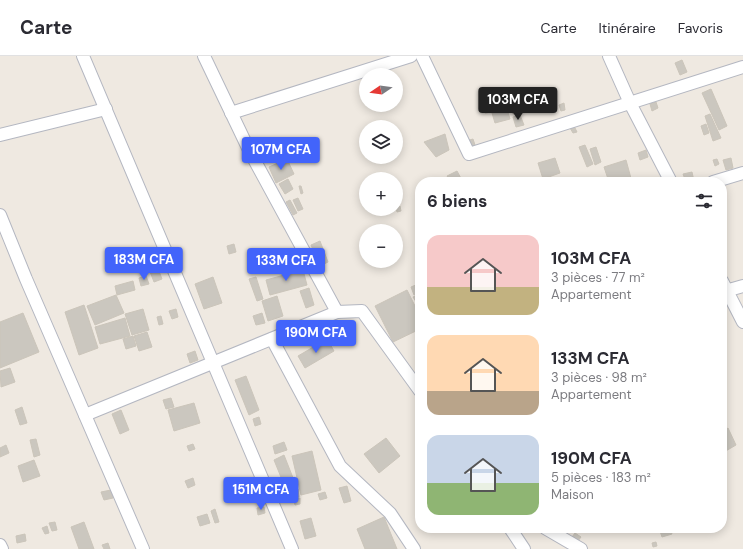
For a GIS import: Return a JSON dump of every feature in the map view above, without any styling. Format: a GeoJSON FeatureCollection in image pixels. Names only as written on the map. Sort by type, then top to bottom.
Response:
{"type":"FeatureCollection","features":[{"type":"Feature","properties":{"kind":"street"},"geometry":{"type":"LineString","coordinates":[[83,56],[292,549]]}},
{"type":"Feature","properties":{"kind":"street"},"geometry":{"type":"LineString","coordinates":[[204,56],[249,150],[337,312]]}},
{"type":"Feature","properties":{"kind":"street"},"geometry":{"type":"LineString","coordinates":[[231,113],[411,56]]}},
{"type":"Feature","properties":{"kind":"street"},"geometry":{"type":"LineString","coordinates":[[422,56],[469,154],[743,67]]}},
{"type":"Feature","properties":{"kind":"street"},"geometry":{"type":"LineString","coordinates":[[609,56],[630,103],[668,177]]}},
{"type":"Feature","properties":{"kind":"street"},"geometry":{"type":"LineString","coordinates":[[0,135],[106,109]]}},
{"type":"Feature","properties":{"kind":"street"},"geometry":{"type":"LineString","coordinates":[[727,178],[743,173]]}},
{"type":"Feature","properties":{"kind":"street"},"geometry":{"type":"LineString","coordinates":[[0,215],[143,549]]}},
{"type":"Feature","properties":{"kind":"street"},"geometry":{"type":"LineString","coordinates":[[727,288],[743,286]]}},
{"type":"Feature","properties":{"kind":"street"},"geometry":{"type":"LineString","coordinates":[[727,293],[743,322]]}},
{"type":"Feature","properties":{"kind":"street"},"geometry":{"type":"LineString","coordinates":[[85,415],[337,312],[362,311],[415,384]]}},
{"type":"Feature","properties":{"kind":"street"},"geometry":{"type":"LineString","coordinates":[[272,339],[340,466],[390,513],[414,549]]}},
{"type":"Feature","properties":{"kind":"street"},"geometry":{"type":"LineString","coordinates":[[513,533],[524,549]]}},
{"type":"Feature","properties":{"kind":"street"},"geometry":{"type":"LineString","coordinates":[[554,533],[581,549]]}},
{"type":"Feature","properties":{"kind":"street"},"geometry":{"type":"LineString","coordinates":[[0,545],[2,549]]}},
{"type":"Feature","properties":{"kind":"building"},"geometry":{"type":"Polygon","coordinates":[[[682,60],[687,72],[680,75],[675,63],[682,60]]]}},
{"type":"Feature","properties":{"kind":"building"},"geometry":{"type":"Polygon","coordinates":[[[711,89],[727,126],[719,130],[702,93],[711,89]]]}},
{"type":"Feature","properties":{"kind":"building"},"geometry":{"type":"Polygon","coordinates":[[[499,91],[505,108],[496,111],[491,94],[499,91]]]}},
{"type":"Feature","properties":{"kind":"building"},"geometry":{"type":"Polygon","coordinates":[[[516,95],[523,110],[513,114],[507,99],[516,95]]]}},
{"type":"Feature","properties":{"kind":"building"},"geometry":{"type":"Polygon","coordinates":[[[490,102],[492,112],[485,113],[483,104],[490,102]]]}},
{"type":"Feature","properties":{"kind":"building"},"geometry":{"type":"Polygon","coordinates":[[[656,102],[658,108],[652,111],[650,104],[656,102]]]}},
{"type":"Feature","properties":{"kind":"building"},"geometry":{"type":"Polygon","coordinates":[[[564,103],[565,110],[561,111],[559,105],[564,103]]]}},
{"type":"Feature","properties":{"kind":"building"},"geometry":{"type":"Polygon","coordinates":[[[507,109],[510,119],[495,123],[492,113],[507,109]]]}},
{"type":"Feature","properties":{"kind":"building"},"geometry":{"type":"Polygon","coordinates":[[[710,114],[721,138],[713,141],[705,116],[710,114]]]}},
{"type":"Feature","properties":{"kind":"building"},"geometry":{"type":"Polygon","coordinates":[[[520,115],[524,125],[516,127],[513,117],[520,115]]]}},
{"type":"Feature","properties":{"kind":"building"},"geometry":{"type":"Polygon","coordinates":[[[706,124],[709,133],[704,135],[701,126],[706,124]]]}},
{"type":"Feature","properties":{"kind":"building"},"geometry":{"type":"Polygon","coordinates":[[[574,126],[577,132],[573,133],[570,128],[574,126]]]}},
{"type":"Feature","properties":{"kind":"building"},"geometry":{"type":"Polygon","coordinates":[[[445,134],[449,150],[436,157],[424,142],[445,134]]]}},
{"type":"Feature","properties":{"kind":"building"},"geometry":{"type":"Polygon","coordinates":[[[473,139],[475,145],[469,147],[466,141],[473,139]]]}},
{"type":"Feature","properties":{"kind":"building"},"geometry":{"type":"Polygon","coordinates":[[[585,145],[593,164],[587,167],[579,147],[585,145]]]}},
{"type":"Feature","properties":{"kind":"building"},"geometry":{"type":"Polygon","coordinates":[[[596,147],[601,162],[595,165],[590,149],[596,147]]]}},
{"type":"Feature","properties":{"kind":"building"},"geometry":{"type":"Polygon","coordinates":[[[646,150],[648,157],[640,160],[638,153],[646,150]]]}},
{"type":"Feature","properties":{"kind":"building"},"geometry":{"type":"Polygon","coordinates":[[[306,152],[308,159],[303,160],[301,153],[306,152]]]}},
{"type":"Feature","properties":{"kind":"building"},"geometry":{"type":"Polygon","coordinates":[[[555,158],[560,173],[549,177],[542,177],[538,163],[555,158]]]}},
{"type":"Feature","properties":{"kind":"building"},"geometry":{"type":"Polygon","coordinates":[[[731,158],[733,168],[726,170],[723,160],[731,158]]]}},
{"type":"Feature","properties":{"kind":"building"},"geometry":{"type":"Polygon","coordinates":[[[287,159],[294,174],[276,183],[269,167],[287,159]]]}},
{"type":"Feature","properties":{"kind":"building"},"geometry":{"type":"Polygon","coordinates":[[[717,159],[719,164],[715,166],[713,160],[717,159]]]}},
{"type":"Feature","properties":{"kind":"building"},"geometry":{"type":"Polygon","coordinates":[[[626,160],[631,177],[607,177],[604,167],[626,160]]]}},
{"type":"Feature","properties":{"kind":"building"},"geometry":{"type":"Polygon","coordinates":[[[457,171],[460,177],[448,177],[447,176],[457,171]]]}},
{"type":"Feature","properties":{"kind":"building"},"geometry":{"type":"Polygon","coordinates":[[[692,172],[693,177],[684,177],[683,174],[692,172]]]}},
{"type":"Feature","properties":{"kind":"building"},"geometry":{"type":"Polygon","coordinates":[[[288,179],[293,189],[285,194],[279,184],[288,179]]]}},
{"type":"Feature","properties":{"kind":"building"},"geometry":{"type":"Polygon","coordinates":[[[299,186],[301,186],[303,193],[301,194],[299,186]]]}},
{"type":"Feature","properties":{"kind":"building"},"geometry":{"type":"Polygon","coordinates":[[[298,198],[303,209],[298,211],[293,200],[298,198]]]}},
{"type":"Feature","properties":{"kind":"building"},"geometry":{"type":"Polygon","coordinates":[[[290,200],[297,213],[293,215],[286,202],[290,200]]]}},
{"type":"Feature","properties":{"kind":"building"},"geometry":{"type":"Polygon","coordinates":[[[320,241],[328,262],[320,266],[311,245],[320,241]]]}},
{"type":"Feature","properties":{"kind":"building"},"geometry":{"type":"Polygon","coordinates":[[[234,244],[236,252],[229,254],[227,246],[234,244]]]}},
{"type":"Feature","properties":{"kind":"building"},"geometry":{"type":"Polygon","coordinates":[[[152,253],[162,279],[154,282],[144,256],[152,253]]]}},
{"type":"Feature","properties":{"kind":"building"},"geometry":{"type":"Polygon","coordinates":[[[303,270],[307,285],[270,295],[266,280],[303,270]]]}},
{"type":"Feature","properties":{"kind":"building"},"geometry":{"type":"Polygon","coordinates":[[[146,276],[149,284],[141,286],[139,278],[146,276]]]}},
{"type":"Feature","properties":{"kind":"building"},"geometry":{"type":"Polygon","coordinates":[[[213,277],[222,303],[204,309],[195,284],[213,277]]]}},
{"type":"Feature","properties":{"kind":"building"},"geometry":{"type":"Polygon","coordinates":[[[256,277],[263,299],[257,301],[249,279],[256,277]]]}},
{"type":"Feature","properties":{"kind":"building"},"geometry":{"type":"Polygon","coordinates":[[[133,281],[135,290],[117,295],[115,286],[133,281]]]}},
{"type":"Feature","properties":{"kind":"building"},"geometry":{"type":"Polygon","coordinates":[[[415,285],[414,295],[411,287],[415,285]]]}},
{"type":"Feature","properties":{"kind":"building"},"geometry":{"type":"Polygon","coordinates":[[[309,288],[314,305],[306,308],[300,291],[309,288]]]}},
{"type":"Feature","properties":{"kind":"building"},"geometry":{"type":"Polygon","coordinates":[[[407,290],[415,306],[415,331],[393,342],[375,306],[407,290]]]}},
{"type":"Feature","properties":{"kind":"building"},"geometry":{"type":"Polygon","coordinates":[[[116,295],[124,313],[95,325],[87,306],[116,295]]]}},
{"type":"Feature","properties":{"kind":"building"},"geometry":{"type":"Polygon","coordinates":[[[277,296],[283,316],[268,321],[262,301],[277,296]]]}},
{"type":"Feature","properties":{"kind":"building"},"geometry":{"type":"Polygon","coordinates":[[[84,305],[98,348],[79,355],[65,312],[84,305]]]}},
{"type":"Feature","properties":{"kind":"building"},"geometry":{"type":"Polygon","coordinates":[[[143,309],[149,330],[132,335],[125,314],[143,309]]]}},
{"type":"Feature","properties":{"kind":"building"},"geometry":{"type":"Polygon","coordinates":[[[176,309],[178,317],[172,319],[169,311],[176,309]]]}},
{"type":"Feature","properties":{"kind":"building"},"geometry":{"type":"Polygon","coordinates":[[[23,313],[39,352],[0,368],[0,322],[23,313]]]}},
{"type":"Feature","properties":{"kind":"building"},"geometry":{"type":"Polygon","coordinates":[[[262,313],[265,323],[256,325],[253,316],[262,313]]]}},
{"type":"Feature","properties":{"kind":"building"},"geometry":{"type":"Polygon","coordinates":[[[161,316],[163,324],[159,325],[157,317],[161,316]]]}},
{"type":"Feature","properties":{"kind":"building"},"geometry":{"type":"Polygon","coordinates":[[[125,318],[130,336],[100,344],[95,327],[125,318]]]}},
{"type":"Feature","properties":{"kind":"building"},"geometry":{"type":"Polygon","coordinates":[[[147,332],[152,347],[139,351],[134,336],[147,332]]]}},
{"type":"Feature","properties":{"kind":"building"},"geometry":{"type":"Polygon","coordinates":[[[133,336],[136,346],[126,349],[123,339],[133,336]]]}},
{"type":"Feature","properties":{"kind":"building"},"geometry":{"type":"Polygon","coordinates":[[[327,339],[334,351],[305,368],[298,356],[327,339]]]}},
{"type":"Feature","properties":{"kind":"building"},"geometry":{"type":"Polygon","coordinates":[[[195,351],[198,360],[190,363],[187,354],[195,351]]]}},
{"type":"Feature","properties":{"kind":"building"},"geometry":{"type":"Polygon","coordinates":[[[10,368],[15,382],[1,387],[0,371],[10,368]]]}},
{"type":"Feature","properties":{"kind":"building"},"geometry":{"type":"Polygon","coordinates":[[[246,376],[259,410],[249,415],[235,380],[246,376]]]}},
{"type":"Feature","properties":{"kind":"building"},"geometry":{"type":"Polygon","coordinates":[[[171,398],[174,407],[166,409],[163,400],[171,398]]]}},
{"type":"Feature","properties":{"kind":"building"},"geometry":{"type":"Polygon","coordinates":[[[194,403],[200,423],[174,431],[168,410],[194,403]]]}},
{"type":"Feature","properties":{"kind":"building"},"geometry":{"type":"Polygon","coordinates":[[[22,407],[27,423],[20,425],[15,410],[22,407]]]}},
{"type":"Feature","properties":{"kind":"building"},"geometry":{"type":"Polygon","coordinates":[[[121,410],[129,430],[120,434],[112,414],[121,410]]]}},
{"type":"Feature","properties":{"kind":"building"},"geometry":{"type":"Polygon","coordinates":[[[259,417],[261,424],[255,426],[253,419],[259,417]]]}},
{"type":"Feature","properties":{"kind":"building"},"geometry":{"type":"Polygon","coordinates":[[[728,428],[736,445],[727,450],[728,428]]]}},
{"type":"Feature","properties":{"kind":"building"},"geometry":{"type":"Polygon","coordinates":[[[386,438],[400,456],[379,473],[364,454],[386,438]]]}},
{"type":"Feature","properties":{"kind":"building"},"geometry":{"type":"Polygon","coordinates":[[[36,439],[40,455],[34,457],[30,440],[36,439]]]}},
{"type":"Feature","properties":{"kind":"building"},"geometry":{"type":"Polygon","coordinates":[[[284,442],[287,450],[275,454],[273,446],[284,442]]]}},
{"type":"Feature","properties":{"kind":"building"},"geometry":{"type":"Polygon","coordinates":[[[193,444],[195,449],[189,451],[187,446],[193,444]]]}},
{"type":"Feature","properties":{"kind":"building"},"geometry":{"type":"Polygon","coordinates":[[[6,445],[9,453],[0,457],[0,448],[6,445]]]}},
{"type":"Feature","properties":{"kind":"building"},"geometry":{"type":"Polygon","coordinates":[[[312,451],[321,490],[301,495],[292,456],[312,451]]]}},
{"type":"Feature","properties":{"kind":"building"},"geometry":{"type":"Polygon","coordinates":[[[284,455],[297,488],[287,492],[274,460],[284,455]]]}},
{"type":"Feature","properties":{"kind":"building"},"geometry":{"type":"Polygon","coordinates":[[[34,460],[40,476],[23,482],[18,466],[34,460]]]}},
{"type":"Feature","properties":{"kind":"building"},"geometry":{"type":"Polygon","coordinates":[[[193,478],[195,485],[188,488],[185,481],[193,478]]]}},
{"type":"Feature","properties":{"kind":"building"},"geometry":{"type":"Polygon","coordinates":[[[347,486],[351,501],[344,503],[339,488],[347,486]]]}},
{"type":"Feature","properties":{"kind":"building"},"geometry":{"type":"Polygon","coordinates":[[[298,489],[299,497],[293,498],[291,491],[298,489]]]}},
{"type":"Feature","properties":{"kind":"building"},"geometry":{"type":"Polygon","coordinates":[[[111,490],[113,498],[104,500],[101,492],[111,490]]]}},
{"type":"Feature","properties":{"kind":"building"},"geometry":{"type":"Polygon","coordinates":[[[325,492],[327,498],[320,500],[318,494],[325,492]]]}},
{"type":"Feature","properties":{"kind":"building"},"geometry":{"type":"Polygon","coordinates":[[[300,498],[300,504],[295,505],[294,500],[300,498]]]}},
{"type":"Feature","properties":{"kind":"building"},"geometry":{"type":"Polygon","coordinates":[[[264,507],[265,513],[258,515],[257,508],[264,507]]]}},
{"type":"Feature","properties":{"kind":"building"},"geometry":{"type":"Polygon","coordinates":[[[215,509],[219,522],[215,523],[211,511],[215,509]]]}},
{"type":"Feature","properties":{"kind":"building"},"geometry":{"type":"Polygon","coordinates":[[[207,514],[210,523],[200,526],[197,517],[207,514]]]}},
{"type":"Feature","properties":{"kind":"building"},"geometry":{"type":"Polygon","coordinates":[[[384,517],[397,549],[365,549],[357,529],[384,517]]]}},
{"type":"Feature","properties":{"kind":"building"},"geometry":{"type":"Polygon","coordinates":[[[311,518],[316,536],[305,539],[300,521],[311,518]]]}},
{"type":"Feature","properties":{"kind":"building"},"geometry":{"type":"Polygon","coordinates":[[[55,522],[57,530],[52,531],[49,523],[55,522]]]}},
{"type":"Feature","properties":{"kind":"building"},"geometry":{"type":"Polygon","coordinates":[[[84,522],[94,549],[79,549],[71,527],[84,522]]]}},
{"type":"Feature","properties":{"kind":"building"},"geometry":{"type":"Polygon","coordinates":[[[47,526],[49,533],[45,534],[42,528],[47,526]]]}},
{"type":"Feature","properties":{"kind":"building"},"geometry":{"type":"Polygon","coordinates":[[[575,533],[581,537],[578,541],[572,537],[575,533]]]}},
{"type":"Feature","properties":{"kind":"building"},"geometry":{"type":"Polygon","coordinates":[[[661,533],[672,533],[672,534],[662,537],[661,533]]]}},
{"type":"Feature","properties":{"kind":"building"},"geometry":{"type":"Polygon","coordinates":[[[25,534],[26,541],[17,543],[16,536],[25,534]]]}},
{"type":"Feature","properties":{"kind":"building"},"geometry":{"type":"Polygon","coordinates":[[[656,542],[657,546],[653,547],[652,543],[656,542]]]}},
{"type":"Feature","properties":{"kind":"building"},"geometry":{"type":"Polygon","coordinates":[[[108,543],[110,549],[104,549],[102,545],[108,543]]]}}]}
